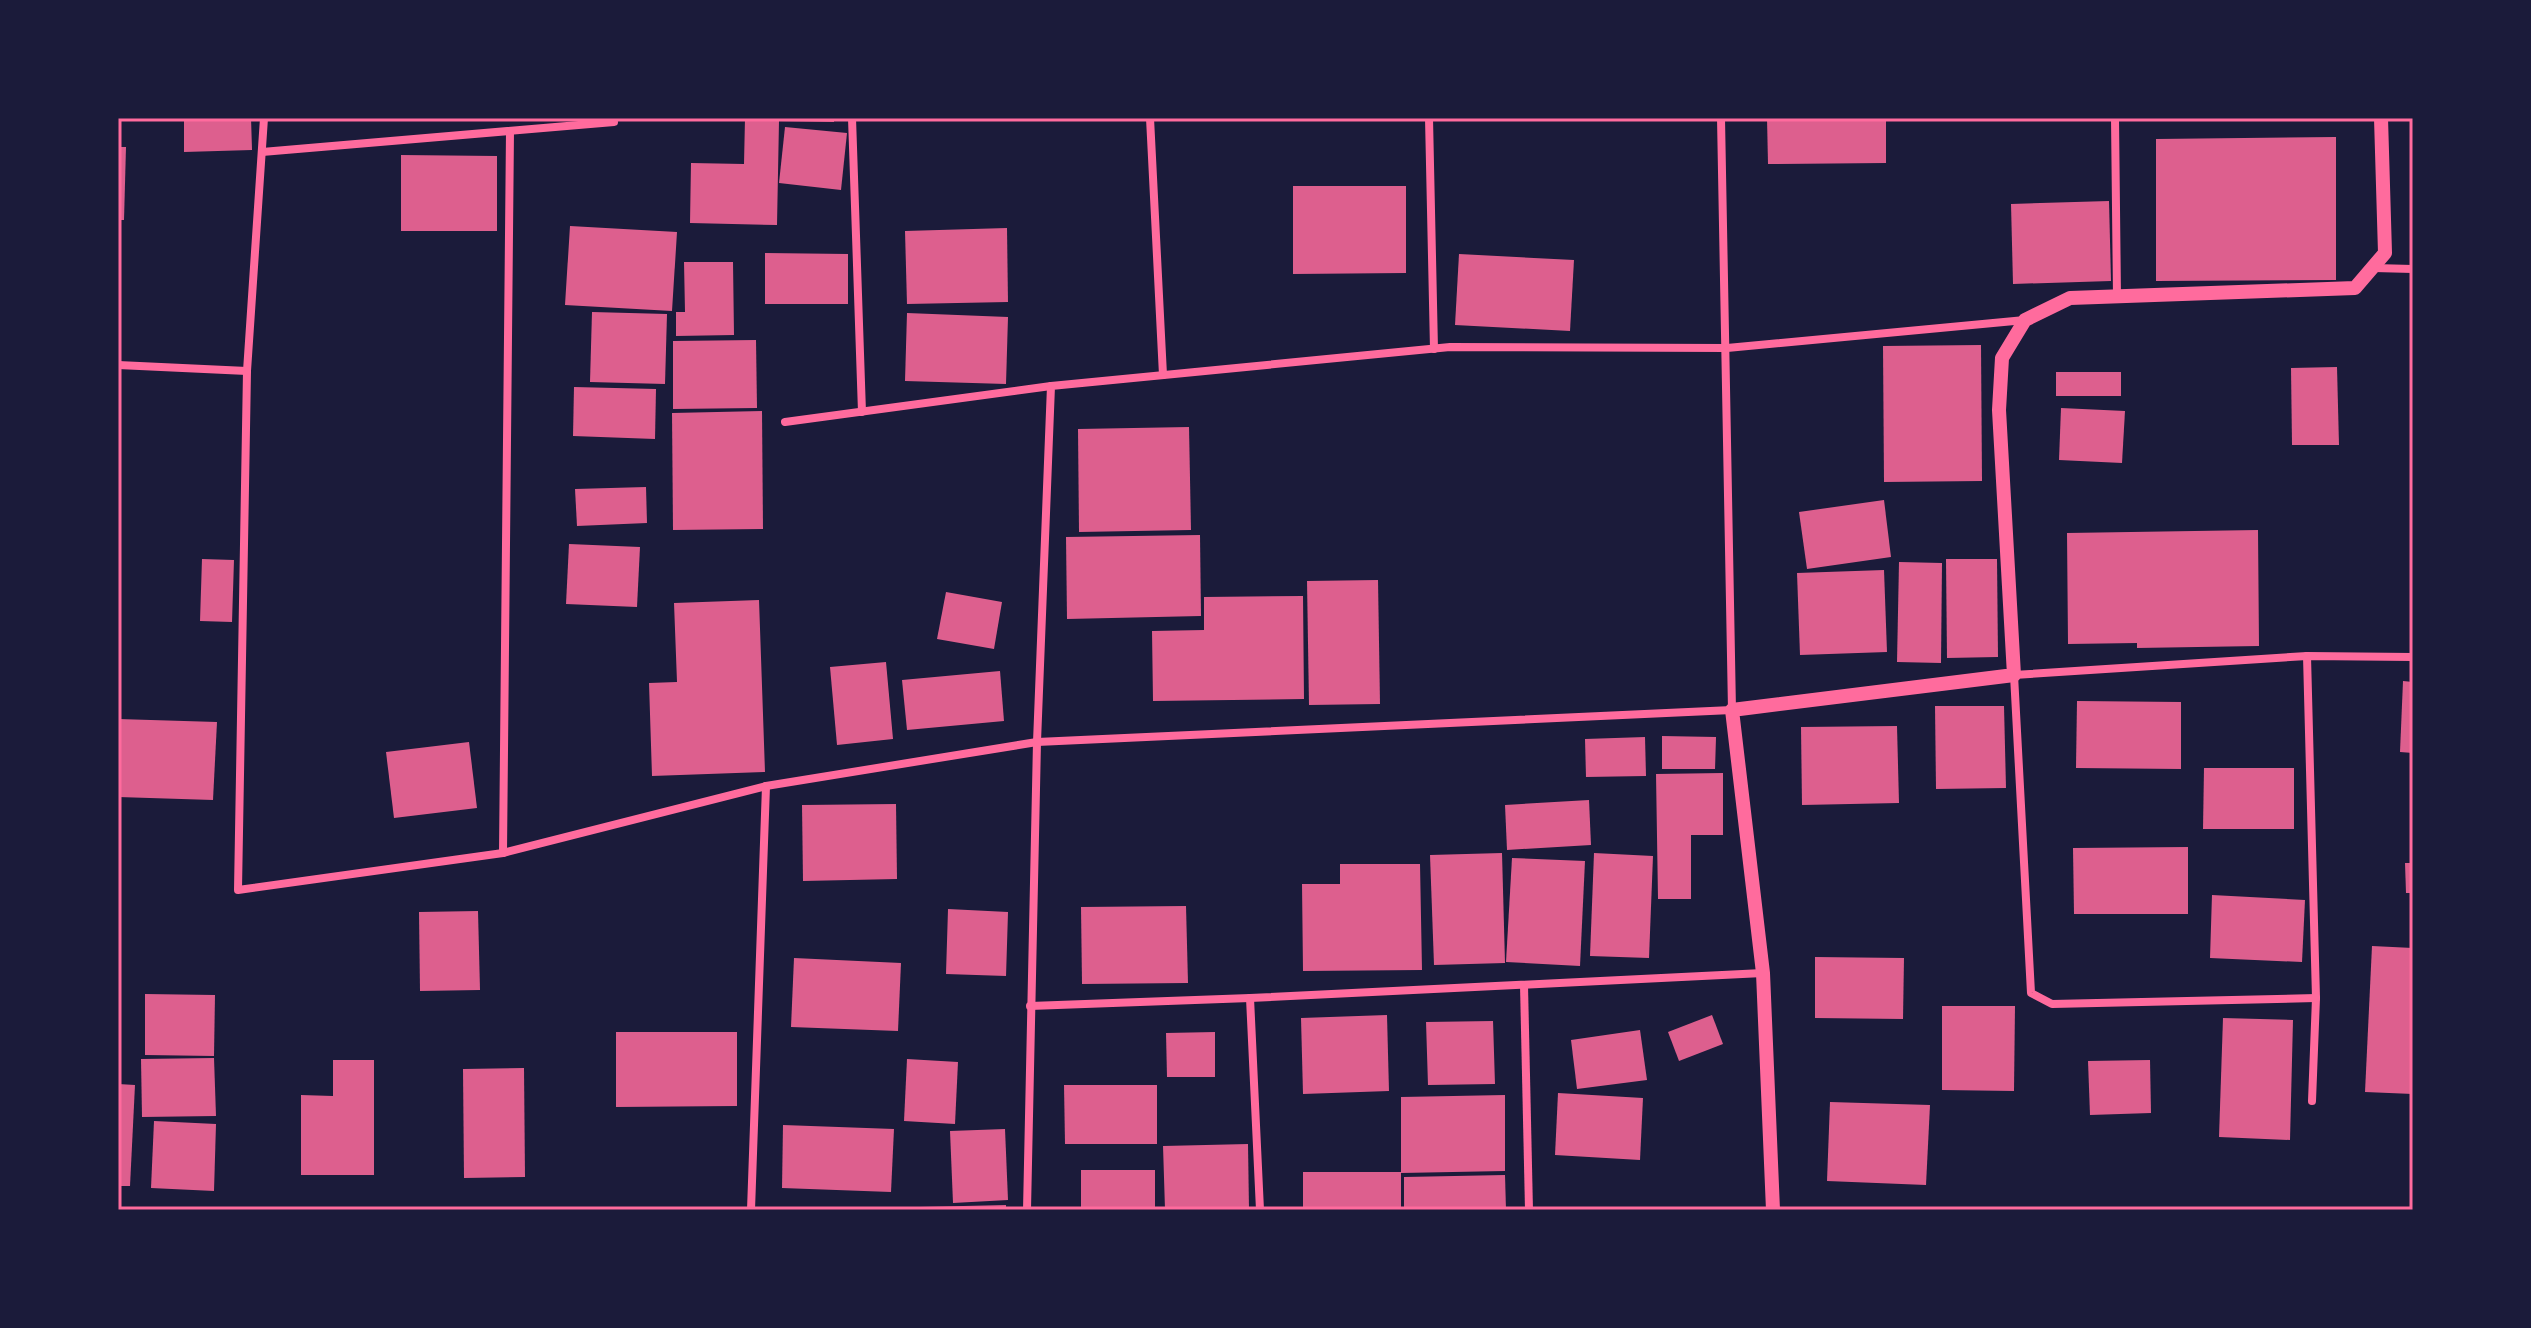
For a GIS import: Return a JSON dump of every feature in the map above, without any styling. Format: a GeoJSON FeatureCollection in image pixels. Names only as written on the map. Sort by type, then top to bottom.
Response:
{"type":"FeatureCollection","features":[{"type":"Feature","properties":{"kind":"street"},"geometry":{"type":"LineString","coordinates":[[264,118],[247,371],[238,890],[503,853],[766,786],[1037,742],[1732,710],[2014,675],[2307,656],[2413,657]]}},
{"type":"Feature","properties":{"kind":"street"},"geometry":{"type":"LineString","coordinates":[[852,118],[862,412]]}},
{"type":"Feature","properties":{"kind":"street"},"geometry":{"type":"LineString","coordinates":[[1150,118],[1163,375]]}},
{"type":"Feature","properties":{"kind":"street"},"geometry":{"type":"LineString","coordinates":[[1429,118],[1434,349]]}},
{"type":"Feature","properties":{"kind":"street"},"geometry":{"type":"LineString","coordinates":[[1721,118],[1732,710],[1763,973],[1773,1210]]}},
{"type":"Feature","properties":{"kind":"street"},"geometry":{"type":"LineString","coordinates":[[2115,118],[2117,297]]}},
{"type":"Feature","properties":{"kind":"street"},"geometry":{"type":"LineString","coordinates":[[785,422],[1051,386],[1434,349],[1727,348],[2025,320],[2070,298],[2355,288],[2385,253],[2381,118]]}},
{"type":"Feature","properties":{"kind":"street"},"geometry":{"type":"LineString","coordinates":[[262,152],[614,122]]}},
{"type":"Feature","properties":{"kind":"street"},"geometry":{"type":"LineString","coordinates":[[503,853],[510,131]]}},
{"type":"Feature","properties":{"kind":"street"},"geometry":{"type":"LineString","coordinates":[[2373,268],[2413,269]]}},
{"type":"Feature","properties":{"kind":"street"},"geometry":{"type":"LineString","coordinates":[[2025,320],[2002,358],[1999,410],[2031,993],[2052,1004],[2316,998]]}},
{"type":"Feature","properties":{"kind":"street"},"geometry":{"type":"LineString","coordinates":[[118,365],[247,371]]}},
{"type":"Feature","properties":{"kind":"street"},"geometry":{"type":"LineString","coordinates":[[1027,1210],[1037,742],[1051,386]]}},
{"type":"Feature","properties":{"kind":"street"},"geometry":{"type":"LineString","coordinates":[[2307,656],[2316,998],[2312,1101]]}},
{"type":"Feature","properties":{"kind":"street"},"geometry":{"type":"LineString","coordinates":[[751,1210],[766,786]]}},
{"type":"Feature","properties":{"kind":"street"},"geometry":{"type":"LineString","coordinates":[[1030,1006],[1763,973]]}},
{"type":"Feature","properties":{"kind":"street"},"geometry":{"type":"LineString","coordinates":[[1524,985],[1529,1210]]}},
{"type":"Feature","properties":{"kind":"street"},"geometry":{"type":"LineString","coordinates":[[1250,998],[1260,1210]]}},
{"type":"Feature","properties":{"kind":"building"},"geometry":{"type":"Polygon","coordinates":[[[184,118],[251,118],[252,150],[184,152],[184,118]]]}},
{"type":"Feature","properties":{"kind":"building"},"geometry":{"type":"Polygon","coordinates":[[[745,118],[834,118],[834,122],[779,121],[777,225],[690,223],[691,163],[744,164],[745,118]]]}},
{"type":"Feature","properties":{"kind":"building"},"geometry":{"type":"Polygon","coordinates":[[[1767,118],[1886,118],[1886,163],[1768,164],[1767,118]]]}},
{"type":"Feature","properties":{"kind":"building"},"geometry":{"type":"Polygon","coordinates":[[[785,127],[847,133],[841,190],[779,183],[785,127]]]}},
{"type":"Feature","properties":{"kind":"building"},"geometry":{"type":"Polygon","coordinates":[[[2336,137],[2336,280],[2156,281],[2156,139],[2336,137]]]}},
{"type":"Feature","properties":{"kind":"building"},"geometry":{"type":"Polygon","coordinates":[[[118,147],[126,147],[124,220],[118,220],[118,147]]]}},
{"type":"Feature","properties":{"kind":"building"},"geometry":{"type":"Polygon","coordinates":[[[401,155],[497,156],[497,231],[401,231],[401,155]]]}},
{"type":"Feature","properties":{"kind":"building"},"geometry":{"type":"Polygon","coordinates":[[[1293,186],[1406,186],[1406,273],[1293,274],[1293,186]]]}},
{"type":"Feature","properties":{"kind":"building"},"geometry":{"type":"Polygon","coordinates":[[[2109,201],[2111,281],[2013,284],[2011,204],[2109,201]]]}},
{"type":"Feature","properties":{"kind":"building"},"geometry":{"type":"Polygon","coordinates":[[[570,226],[677,232],[672,311],[565,305],[570,226]]]}},
{"type":"Feature","properties":{"kind":"building"},"geometry":{"type":"Polygon","coordinates":[[[1007,228],[1008,302],[907,304],[905,231],[1007,228]]]}},
{"type":"Feature","properties":{"kind":"building"},"geometry":{"type":"Polygon","coordinates":[[[765,253],[848,254],[848,304],[765,304],[765,253]]]}},
{"type":"Feature","properties":{"kind":"building"},"geometry":{"type":"Polygon","coordinates":[[[1459,254],[1574,260],[1570,331],[1455,325],[1459,254]]]}},
{"type":"Feature","properties":{"kind":"building"},"geometry":{"type":"Polygon","coordinates":[[[684,262],[733,262],[734,335],[676,336],[676,312],[685,312],[684,262]]]}},
{"type":"Feature","properties":{"kind":"building"},"geometry":{"type":"Polygon","coordinates":[[[592,312],[667,314],[665,384],[590,382],[592,312]]]}},
{"type":"Feature","properties":{"kind":"building"},"geometry":{"type":"Polygon","coordinates":[[[907,313],[1008,317],[1006,384],[905,381],[907,313]]]}},
{"type":"Feature","properties":{"kind":"building"},"geometry":{"type":"Polygon","coordinates":[[[756,340],[757,408],[673,409],[673,341],[756,340]]]}},
{"type":"Feature","properties":{"kind":"building"},"geometry":{"type":"Polygon","coordinates":[[[1981,345],[1982,481],[1884,482],[1883,346],[1981,345]]]}},
{"type":"Feature","properties":{"kind":"building"},"geometry":{"type":"Polygon","coordinates":[[[2337,367],[2339,445],[2292,445],[2291,368],[2337,367]]]}},
{"type":"Feature","properties":{"kind":"building"},"geometry":{"type":"Polygon","coordinates":[[[2056,372],[2121,372],[2121,396],[2056,396],[2056,372]]]}},
{"type":"Feature","properties":{"kind":"building"},"geometry":{"type":"Polygon","coordinates":[[[574,387],[656,389],[655,439],[573,436],[574,387]]]}},
{"type":"Feature","properties":{"kind":"building"},"geometry":{"type":"Polygon","coordinates":[[[2061,408],[2125,411],[2122,463],[2059,460],[2061,408]]]}},
{"type":"Feature","properties":{"kind":"building"},"geometry":{"type":"Polygon","coordinates":[[[762,411],[763,529],[673,530],[672,413],[762,411]]]}},
{"type":"Feature","properties":{"kind":"building"},"geometry":{"type":"Polygon","coordinates":[[[1189,427],[1191,530],[1079,532],[1078,429],[1189,427]]]}},
{"type":"Feature","properties":{"kind":"building"},"geometry":{"type":"Polygon","coordinates":[[[646,487],[647,523],[577,526],[575,489],[646,487]]]}},
{"type":"Feature","properties":{"kind":"building"},"geometry":{"type":"Polygon","coordinates":[[[1884,500],[1891,557],[1807,569],[1799,512],[1884,500]]]}},
{"type":"Feature","properties":{"kind":"building"},"geometry":{"type":"Polygon","coordinates":[[[2258,530],[2259,646],[2137,648],[2137,643],[2068,644],[2067,533],[2258,530]]]}},
{"type":"Feature","properties":{"kind":"building"},"geometry":{"type":"Polygon","coordinates":[[[1200,535],[1201,616],[1067,619],[1066,537],[1200,535]]]}},
{"type":"Feature","properties":{"kind":"building"},"geometry":{"type":"Polygon","coordinates":[[[569,544],[640,547],[637,607],[566,604],[569,544]]]}},
{"type":"Feature","properties":{"kind":"building"},"geometry":{"type":"Polygon","coordinates":[[[202,559],[234,560],[232,622],[200,621],[202,559]]]}},
{"type":"Feature","properties":{"kind":"building"},"geometry":{"type":"Polygon","coordinates":[[[1946,559],[1997,559],[1998,657],[1947,658],[1946,559]]]}},
{"type":"Feature","properties":{"kind":"building"},"geometry":{"type":"Polygon","coordinates":[[[1899,562],[1942,563],[1941,663],[1897,662],[1899,562]]]}},
{"type":"Feature","properties":{"kind":"building"},"geometry":{"type":"Polygon","coordinates":[[[1884,570],[1887,652],[1800,655],[1797,573],[1884,570]]]}},
{"type":"Feature","properties":{"kind":"building"},"geometry":{"type":"Polygon","coordinates":[[[1378,580],[1380,704],[1309,705],[1307,581],[1378,580]]]}},
{"type":"Feature","properties":{"kind":"building"},"geometry":{"type":"Polygon","coordinates":[[[946,592],[1002,602],[994,649],[937,639],[946,592]]]}},
{"type":"Feature","properties":{"kind":"building"},"geometry":{"type":"Polygon","coordinates":[[[1303,596],[1304,699],[1153,701],[1152,631],[1204,630],[1204,597],[1303,596]]]}},
{"type":"Feature","properties":{"kind":"building"},"geometry":{"type":"Polygon","coordinates":[[[759,600],[765,772],[652,776],[649,683],[677,682],[674,603],[759,600]]]}},
{"type":"Feature","properties":{"kind":"building"},"geometry":{"type":"Polygon","coordinates":[[[886,662],[893,739],[837,745],[830,667],[886,662]]]}},
{"type":"Feature","properties":{"kind":"building"},"geometry":{"type":"Polygon","coordinates":[[[1000,671],[1004,721],[907,730],[902,680],[1000,671]]]}},
{"type":"Feature","properties":{"kind":"building"},"geometry":{"type":"Polygon","coordinates":[[[2403,681],[2413,682],[2413,753],[2400,752],[2403,681]]]}},
{"type":"Feature","properties":{"kind":"building"},"geometry":{"type":"Polygon","coordinates":[[[2077,701],[2181,702],[2181,769],[2076,768],[2077,701]]]}},
{"type":"Feature","properties":{"kind":"building"},"geometry":{"type":"Polygon","coordinates":[[[1935,706],[2004,706],[2006,788],[1936,789],[1935,706]]]}},
{"type":"Feature","properties":{"kind":"building"},"geometry":{"type":"Polygon","coordinates":[[[118,719],[217,722],[213,800],[118,797],[118,719]]]}},
{"type":"Feature","properties":{"kind":"building"},"geometry":{"type":"Polygon","coordinates":[[[1897,726],[1899,803],[1802,805],[1801,727],[1897,726]]]}},
{"type":"Feature","properties":{"kind":"building"},"geometry":{"type":"Polygon","coordinates":[[[1662,736],[1716,737],[1715,769],[1662,769],[1662,736]]]}},
{"type":"Feature","properties":{"kind":"building"},"geometry":{"type":"Polygon","coordinates":[[[1645,737],[1646,776],[1586,777],[1585,739],[1645,737]]]}},
{"type":"Feature","properties":{"kind":"building"},"geometry":{"type":"Polygon","coordinates":[[[469,742],[477,808],[394,818],[386,752],[469,742]]]}},
{"type":"Feature","properties":{"kind":"building"},"geometry":{"type":"Polygon","coordinates":[[[2204,768],[2294,768],[2294,829],[2203,829],[2204,768]]]}},
{"type":"Feature","properties":{"kind":"building"},"geometry":{"type":"Polygon","coordinates":[[[1723,773],[1723,835],[1691,835],[1691,899],[1658,899],[1656,774],[1723,773]]]}},
{"type":"Feature","properties":{"kind":"building"},"geometry":{"type":"Polygon","coordinates":[[[1589,800],[1591,845],[1507,850],[1505,805],[1589,800]]]}},
{"type":"Feature","properties":{"kind":"building"},"geometry":{"type":"Polygon","coordinates":[[[896,804],[897,879],[803,881],[802,805],[896,804]]]}},
{"type":"Feature","properties":{"kind":"building"},"geometry":{"type":"Polygon","coordinates":[[[2188,847],[2188,914],[2074,914],[2073,848],[2188,847]]]}},
{"type":"Feature","properties":{"kind":"building"},"geometry":{"type":"Polygon","coordinates":[[[1502,853],[1505,963],[1434,965],[1430,855],[1502,853]]]}},
{"type":"Feature","properties":{"kind":"building"},"geometry":{"type":"Polygon","coordinates":[[[1594,853],[1653,856],[1649,958],[1590,956],[1594,853]]]}},
{"type":"Feature","properties":{"kind":"building"},"geometry":{"type":"Polygon","coordinates":[[[1512,858],[1585,861],[1580,966],[1506,962],[1512,858]]]}},
{"type":"Feature","properties":{"kind":"building"},"geometry":{"type":"Polygon","coordinates":[[[2405,863],[2413,863],[2413,893],[2406,893],[2405,863]]]}},
{"type":"Feature","properties":{"kind":"building"},"geometry":{"type":"Polygon","coordinates":[[[1340,864],[1420,864],[1422,970],[1303,971],[1302,884],[1340,884],[1340,864]]]}},
{"type":"Feature","properties":{"kind":"building"},"geometry":{"type":"Polygon","coordinates":[[[2212,895],[2305,900],[2302,962],[2210,958],[2212,895]]]}},
{"type":"Feature","properties":{"kind":"building"},"geometry":{"type":"Polygon","coordinates":[[[1186,906],[1188,983],[1082,984],[1081,907],[1186,906]]]}},
{"type":"Feature","properties":{"kind":"building"},"geometry":{"type":"Polygon","coordinates":[[[948,909],[1008,912],[1006,976],[946,974],[948,909]]]}},
{"type":"Feature","properties":{"kind":"building"},"geometry":{"type":"Polygon","coordinates":[[[478,911],[480,990],[420,991],[419,912],[478,911]]]}},
{"type":"Feature","properties":{"kind":"building"},"geometry":{"type":"Polygon","coordinates":[[[2372,946],[2413,948],[2413,1094],[2365,1092],[2372,946]]]}},
{"type":"Feature","properties":{"kind":"building"},"geometry":{"type":"Polygon","coordinates":[[[1815,957],[1904,958],[1903,1019],[1815,1018],[1815,957]]]}},
{"type":"Feature","properties":{"kind":"building"},"geometry":{"type":"Polygon","coordinates":[[[794,958],[901,963],[898,1031],[791,1027],[794,958]]]}},
{"type":"Feature","properties":{"kind":"building"},"geometry":{"type":"Polygon","coordinates":[[[145,994],[215,995],[214,1056],[145,1055],[145,994]]]}},
{"type":"Feature","properties":{"kind":"building"},"geometry":{"type":"Polygon","coordinates":[[[1942,1006],[2015,1006],[2014,1091],[1942,1090],[1942,1006]]]}},
{"type":"Feature","properties":{"kind":"building"},"geometry":{"type":"Polygon","coordinates":[[[1387,1015],[1389,1091],[1303,1094],[1301,1018],[1387,1015]]]}},
{"type":"Feature","properties":{"kind":"building"},"geometry":{"type":"Polygon","coordinates":[[[1712,1015],[1723,1044],[1679,1061],[1668,1032],[1712,1015]]]}},
{"type":"Feature","properties":{"kind":"building"},"geometry":{"type":"Polygon","coordinates":[[[2223,1018],[2293,1020],[2290,1140],[2219,1137],[2223,1018]]]}},
{"type":"Feature","properties":{"kind":"building"},"geometry":{"type":"Polygon","coordinates":[[[1493,1021],[1495,1084],[1428,1085],[1426,1022],[1493,1021]]]}},
{"type":"Feature","properties":{"kind":"building"},"geometry":{"type":"Polygon","coordinates":[[[1640,1030],[1647,1080],[1577,1089],[1571,1040],[1640,1030]]]}},
{"type":"Feature","properties":{"kind":"building"},"geometry":{"type":"Polygon","coordinates":[[[616,1032],[737,1032],[737,1106],[616,1107],[616,1032]]]}},
{"type":"Feature","properties":{"kind":"building"},"geometry":{"type":"Polygon","coordinates":[[[1215,1032],[1215,1077],[1167,1077],[1166,1033],[1215,1032]]]}},
{"type":"Feature","properties":{"kind":"building"},"geometry":{"type":"Polygon","coordinates":[[[214,1058],[216,1116],[142,1117],[141,1059],[214,1058]]]}},
{"type":"Feature","properties":{"kind":"building"},"geometry":{"type":"Polygon","coordinates":[[[907,1059],[958,1062],[955,1124],[904,1121],[907,1059]]]}},
{"type":"Feature","properties":{"kind":"building"},"geometry":{"type":"Polygon","coordinates":[[[333,1060],[374,1060],[374,1175],[301,1175],[301,1095],[333,1096],[333,1060]]]}},
{"type":"Feature","properties":{"kind":"building"},"geometry":{"type":"Polygon","coordinates":[[[2150,1060],[2151,1113],[2090,1115],[2088,1061],[2150,1060]]]}},
{"type":"Feature","properties":{"kind":"building"},"geometry":{"type":"Polygon","coordinates":[[[524,1068],[525,1177],[464,1178],[463,1069],[524,1068]]]}},
{"type":"Feature","properties":{"kind":"building"},"geometry":{"type":"Polygon","coordinates":[[[118,1084],[135,1085],[130,1186],[118,1186],[118,1084]]]}},
{"type":"Feature","properties":{"kind":"building"},"geometry":{"type":"Polygon","coordinates":[[[1064,1085],[1157,1085],[1157,1144],[1065,1144],[1064,1085]]]}},
{"type":"Feature","properties":{"kind":"building"},"geometry":{"type":"Polygon","coordinates":[[[1558,1093],[1643,1098],[1640,1160],[1555,1155],[1558,1093]]]}},
{"type":"Feature","properties":{"kind":"building"},"geometry":{"type":"Polygon","coordinates":[[[1505,1095],[1505,1171],[1401,1173],[1401,1097],[1505,1095]]]}},
{"type":"Feature","properties":{"kind":"building"},"geometry":{"type":"Polygon","coordinates":[[[1830,1102],[1930,1105],[1926,1185],[1827,1181],[1830,1102]]]}},
{"type":"Feature","properties":{"kind":"building"},"geometry":{"type":"Polygon","coordinates":[[[154,1121],[216,1124],[214,1191],[151,1188],[154,1121]]]}},
{"type":"Feature","properties":{"kind":"building"},"geometry":{"type":"Polygon","coordinates":[[[783,1125],[894,1129],[891,1192],[782,1188],[783,1125]]]}},
{"type":"Feature","properties":{"kind":"building"},"geometry":{"type":"Polygon","coordinates":[[[1005,1129],[1008,1200],[953,1203],[950,1131],[1005,1129]]]}},
{"type":"Feature","properties":{"kind":"building"},"geometry":{"type":"Polygon","coordinates":[[[1248,1144],[1249,1210],[1165,1210],[1163,1146],[1248,1144]]]}},
{"type":"Feature","properties":{"kind":"building"},"geometry":{"type":"Polygon","coordinates":[[[1081,1170],[1155,1170],[1155,1210],[1081,1210],[1081,1170]]]}},
{"type":"Feature","properties":{"kind":"building"},"geometry":{"type":"Polygon","coordinates":[[[1303,1172],[1401,1172],[1401,1210],[1303,1210],[1303,1172]]]}},
{"type":"Feature","properties":{"kind":"building"},"geometry":{"type":"Polygon","coordinates":[[[1505,1175],[1506,1210],[1404,1210],[1404,1177],[1505,1175]]]}},
{"type":"Feature","properties":{"kind":"building"},"geometry":{"type":"Polygon","coordinates":[[[1006,1205],[1006,1210],[920,1210],[920,1207],[1006,1205]]]}}]}
